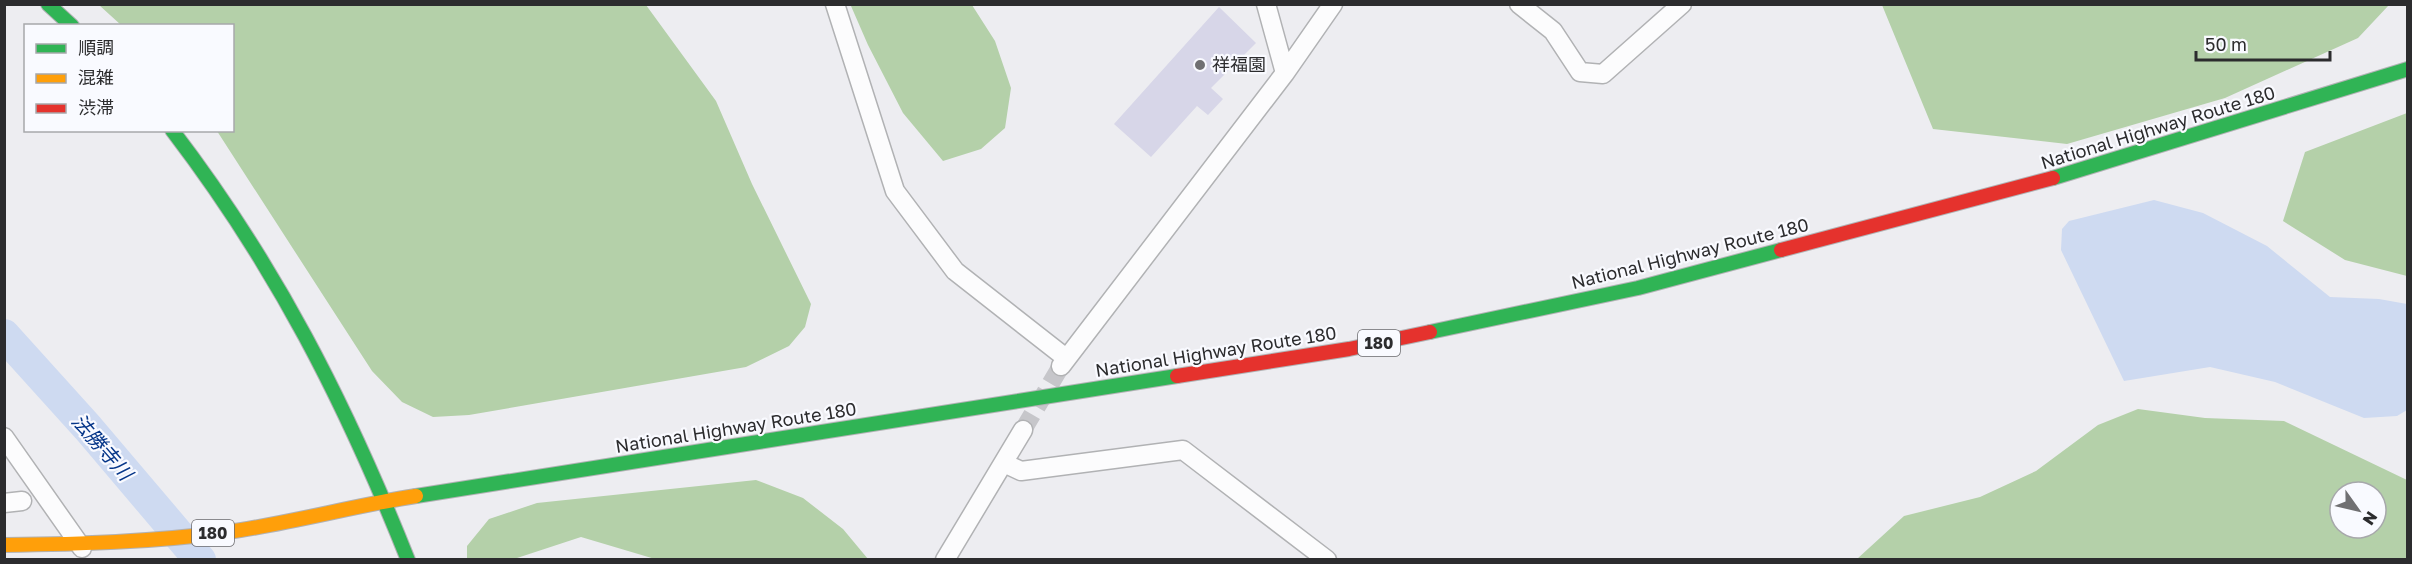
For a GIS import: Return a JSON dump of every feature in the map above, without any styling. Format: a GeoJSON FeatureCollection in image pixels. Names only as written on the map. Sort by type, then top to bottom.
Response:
{"type":"FeatureCollection","features":[{"type":"Feature","properties":{"kind":"main road"},"geometry":{"type":"LineString","coordinates":[[48,4],[70,24]]}},
{"type":"Feature","properties":{"kind":"main road","name":"National Highway Route 180"},"geometry":{"type":"LineString","coordinates":[[4,545],[88,549],[247,529],[328,515],[385,501],[1350,350],[1604,296],[2059,177],[2408,69]]}},
{"type":"Feature","properties":{"kind":"main road"},"geometry":{"type":"LineString","coordinates":[[174,132],[210,177],[281,292],[312,349],[385,501],[408,560]]}},
{"type":"Feature","properties":{"kind":"street"},"geometry":{"type":"LineString","coordinates":[[835,4],[895,191],[956,271],[1064,362],[1285,72],[1333,4]]}},
{"type":"Feature","properties":{"kind":"street"},"geometry":{"type":"LineString","coordinates":[[1266,4],[1285,72]]}},
{"type":"Feature","properties":{"kind":"street"},"geometry":{"type":"LineString","coordinates":[[1519,4],[1553,30],[1580,72],[1604,74],[1682,4]]}},
{"type":"Feature","properties":{"kind":"street"},"geometry":{"type":"LineString","coordinates":[[945,560],[1023,430]]}},
{"type":"Feature","properties":{"kind":"street"},"geometry":{"type":"LineString","coordinates":[[4,437],[88,549]]}},
{"type":"Feature","properties":{"kind":"street"},"geometry":{"type":"LineString","coordinates":[[1004,463],[1021,471],[1183,450],[1327,560]]}},
{"type":"Feature","properties":{"kind":"green space"},"geometry":{"type":"Polygon","coordinates":[[[853,4],[972,5],[995,41],[1011,88],[1005,128],[981,149],[943,161],[903,113],[868,45],[851,6],[853,4]]]}},
{"type":"Feature","properties":{"kind":"green space"},"geometry":{"type":"Polygon","coordinates":[[[99,5],[646,5],[716,101],[752,184],[811,304],[805,327],[789,346],[746,367],[469,415],[433,417],[402,402],[372,371],[218,132],[234,132],[234,24],[120,24],[99,5]]]}},
{"type":"Feature","properties":{"kind":"green space"},"geometry":{"type":"Polygon","coordinates":[[[1882,5],[2389,5],[2358,38],[2225,98],[2067,144],[1933,129],[1882,5]]]}},
{"type":"Feature","properties":{"kind":"green space"},"geometry":{"type":"Polygon","coordinates":[[[2407,113],[2407,276],[2345,260],[2283,221],[2305,152],[2407,113]]]}},
{"type":"Feature","properties":{"kind":"green space"},"geometry":{"type":"Polygon","coordinates":[[[2138,409],[2205,418],[2284,421],[2407,480],[2407,559],[1857,559],[1904,516],[1980,497],[2036,471],[2098,425],[2138,409]]]}},
{"type":"Feature","properties":{"kind":"green space"},"geometry":{"type":"Polygon","coordinates":[[[756,480],[803,498],[843,529],[868,559],[655,559],[581,537],[514,559],[467,558],[467,546],[489,519],[537,503],[756,480]]]}},
{"type":"Feature","properties":{"kind":"water"},"geometry":{"type":"Polygon","coordinates":[[[2154,200],[2203,213],[2267,246],[2330,297],[2379,299],[2407,304],[2407,410],[2397,416],[2364,418],[2275,382],[2210,367],[2124,381],[2061,250],[2062,229],[2069,221],[2154,200]]]}},
{"type":"Feature","properties":{"kind":"building","name":"祥福園"},"geometry":{"type":"Polygon","coordinates":[[[1219,7],[1256,43],[1211,88],[1223,99],[1208,115],[1197,106],[1151,157],[1114,124],[1219,7]]]}},
{"type":"Feature","properties":{"kind":"waterway","name":"法勝寺川"},"geometry":{"type":"LineString","coordinates":[[4,335],[88,428],[200,560]]}},
{"type":"Feature","properties":{"kind":"tunnel"},"geometry":{"type":"LineString","coordinates":[[1023,430],[1061,366]]}},
{"type":"Feature","properties":{"kind":"traffic: fast"},"geometry":{"type":"LineString","coordinates":[[48,4],[70,24]]}},
{"type":"Feature","properties":{"kind":"traffic: fast"},"geometry":{"type":"LineString","coordinates":[[2053,178],[2408,69]]}},
{"type":"Feature","properties":{"kind":"traffic: fast"},"geometry":{"type":"LineString","coordinates":[[173,132],[244,232],[276,284],[333,390],[408,560]]}},
{"type":"Feature","properties":{"kind":"traffic: fast"},"geometry":{"type":"LineString","coordinates":[[1430,332],[1638,288],[1781,250]]}},
{"type":"Feature","properties":{"kind":"traffic: fast"},"geometry":{"type":"LineString","coordinates":[[416,496],[1177,376]]}},
{"type":"Feature","properties":{"kind":"traffic: slow"},"geometry":{"type":"LineString","coordinates":[[4,545],[116,542],[228,532],[416,496]]}},
{"type":"Feature","properties":{"kind":"traffic: jam"},"geometry":{"type":"LineString","coordinates":[[1781,250],[2053,178]]}},
{"type":"Feature","properties":{"kind":"traffic: jam"},"geometry":{"type":"LineString","coordinates":[[1177,376],[1349,349],[1430,332]]}},
{"type":"Feature","properties":{"kind":"place","name":"祥福園"},"geometry":{"type":"Point","coordinates":[1200,65]}}]}
